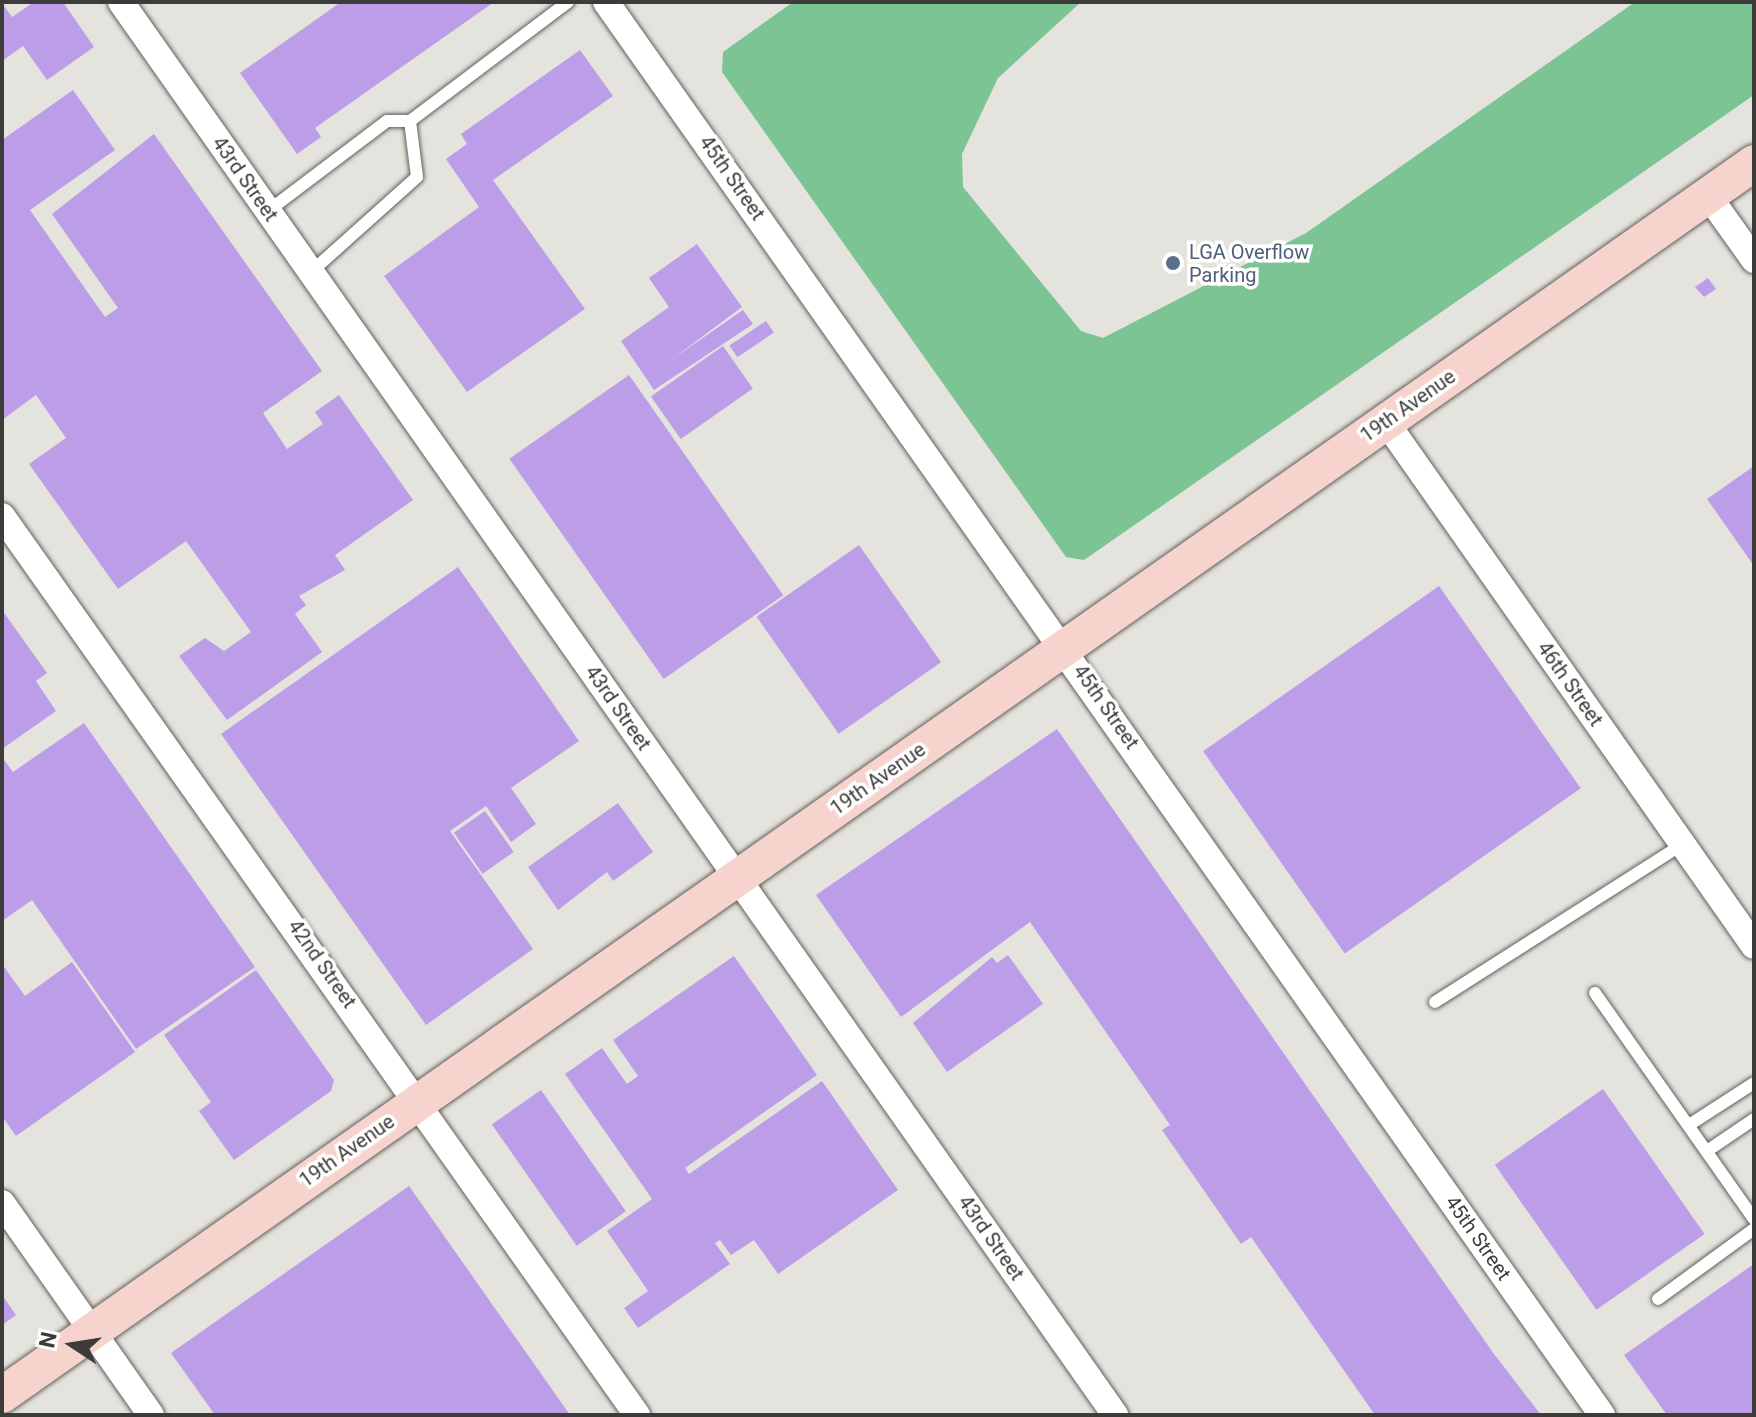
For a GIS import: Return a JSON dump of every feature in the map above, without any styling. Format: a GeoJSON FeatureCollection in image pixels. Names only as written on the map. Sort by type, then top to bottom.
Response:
{"type":"FeatureCollection","features":[{"type":"Feature","properties":{"kind":"street","name":"43rd Street"},"geometry":{"type":"LineString","coordinates":[[121,2],[1115,1415]]}},
{"type":"Feature","properties":{"kind":"street","name":"45th Street"},"geometry":{"type":"LineString","coordinates":[[606,2],[1065,649],[1602,1415]]}},
{"type":"Feature","properties":{"kind":"street","name":"19th Avenue"},"geometry":{"type":"LineString","coordinates":[[2,1395],[1754,163]]}},
{"type":"Feature","properties":{"kind":"street"},"geometry":{"type":"LineString","coordinates":[[1707,194],[1754,260]]}},
{"type":"Feature","properties":{"kind":"street","name":"46th Street"},"geometry":{"type":"LineString","coordinates":[[1386,422],[1754,946]]}},
{"type":"Feature","properties":{"kind":"street","name":"42nd Street"},"geometry":{"type":"LineString","coordinates":[[2,516],[419,1100],[637,1415]]}},
{"type":"Feature","properties":{"kind":"street"},"geometry":{"type":"LineString","coordinates":[[2,1203],[151,1415]]}},
{"type":"Feature","properties":{"kind":"lane"},"geometry":{"type":"LineString","coordinates":[[268,211],[387,121],[410,121],[568,2]]}},
{"type":"Feature","properties":{"kind":"lane"},"geometry":{"type":"LineString","coordinates":[[311,272],[417,177],[410,121]]}},
{"type":"Feature","properties":{"kind":"lane"},"geometry":{"type":"LineString","coordinates":[[1435,1002],[1683,844]]}},
{"type":"Feature","properties":{"kind":"lane"},"geometry":{"type":"LineString","coordinates":[[1595,993],[1754,1219]]}},
{"type":"Feature","properties":{"kind":"lane"},"geometry":{"type":"LineString","coordinates":[[1689,1125],[1754,1083]]}},
{"type":"Feature","properties":{"kind":"lane"},"geometry":{"type":"LineString","coordinates":[[1707,1151],[1754,1119]]}},
{"type":"Feature","properties":{"kind":"lane"},"geometry":{"type":"LineString","coordinates":[[1658,1299],[1754,1229]]}},
{"type":"Feature","properties":{"kind":"green space"},"geometry":{"type":"Polygon","coordinates":[[[793,2],[1081,2],[998,78],[962,154],[963,187],[1081,331],[1103,338],[1306,233],[1635,2],[1754,2],[1754,95],[1084,560],[1066,557],[722,72],[723,52],[793,2]]]}},
{"type":"Feature","properties":{"kind":"building"},"geometry":{"type":"Polygon","coordinates":[[[34,2],[63,2],[94,47],[47,80],[23,46],[2,61],[2,3],[12,17],[34,2]]]}},
{"type":"Feature","properties":{"kind":"building"},"geometry":{"type":"Polygon","coordinates":[[[341,2],[494,2],[315,128],[321,137],[297,154],[240,73],[341,2]]]}},
{"type":"Feature","properties":{"kind":"building"},"geometry":{"type":"Polygon","coordinates":[[[580,50],[613,96],[493,180],[585,309],[467,392],[384,276],[479,207],[446,159],[467,144],[461,134],[580,50]]]}},
{"type":"Feature","properties":{"kind":"building"},"geometry":{"type":"Polygon","coordinates":[[[73,90],[115,150],[30,210],[105,317],[118,308],[52,214],[154,134],[322,371],[263,413],[287,449],[323,424],[315,412],[339,395],[413,500],[335,555],[345,570],[299,596],[306,605],[295,614],[322,652],[227,720],[179,656],[205,638],[224,651],[251,632],[186,541],[118,589],[29,464],[66,438],[36,395],[2,420],[2,140],[73,90]]]}},
{"type":"Feature","properties":{"kind":"building"},"geometry":{"type":"Polygon","coordinates":[[[697,244],[742,307],[671,360],[743,310],[753,324],[654,390],[621,341],[669,307],[649,278],[697,244]]]}},
{"type":"Feature","properties":{"kind":"building"},"geometry":{"type":"Polygon","coordinates":[[[1708,278],[1716,289],[1704,297],[1695,287],[1708,278]]]}},
{"type":"Feature","properties":{"kind":"building"},"geometry":{"type":"Polygon","coordinates":[[[766,321],[774,333],[737,357],[730,346],[766,321]]]}},
{"type":"Feature","properties":{"kind":"building"},"geometry":{"type":"Polygon","coordinates":[[[723,346],[753,389],[681,439],[651,396],[723,346]]]}},
{"type":"Feature","properties":{"kind":"building"},"geometry":{"type":"Polygon","coordinates":[[[629,375],[783,595],[664,679],[509,459],[629,375]]]}},
{"type":"Feature","properties":{"kind":"building"},"geometry":{"type":"Polygon","coordinates":[[[1754,466],[1754,566],[1707,499],[1754,466]]]}},
{"type":"Feature","properties":{"kind":"building"},"geometry":{"type":"Polygon","coordinates":[[[859,545],[941,662],[839,734],[757,617],[859,545]]]}},
{"type":"Feature","properties":{"kind":"building"},"geometry":{"type":"Polygon","coordinates":[[[458,567],[579,741],[511,788],[536,824],[511,842],[486,806],[450,831],[533,949],[426,1025],[221,734],[458,567]]]}},
{"type":"Feature","properties":{"kind":"building"},"geometry":{"type":"Polygon","coordinates":[[[1439,586],[1581,788],[1345,954],[1203,751],[1439,586]]]}},
{"type":"Feature","properties":{"kind":"building"},"geometry":{"type":"Polygon","coordinates":[[[2,610],[47,673],[36,681],[56,711],[2,749],[2,610]]]}},
{"type":"Feature","properties":{"kind":"building"},"geometry":{"type":"Polygon","coordinates":[[[84,723],[255,967],[136,1049],[32,900],[2,921],[2,757],[13,772],[84,723]]]}},
{"type":"Feature","properties":{"kind":"building"},"geometry":{"type":"Polygon","coordinates":[[[1057,729],[1494,1354],[1541,1415],[1375,1415],[1251,1237],[1241,1244],[1162,1130],[1170,1125],[1030,922],[901,1017],[816,895],[1057,729]]]}},
{"type":"Feature","properties":{"kind":"building"},"geometry":{"type":"Polygon","coordinates":[[[618,803],[653,852],[613,881],[607,872],[558,910],[528,867],[618,803]]]}},
{"type":"Feature","properties":{"kind":"building"},"geometry":{"type":"Polygon","coordinates":[[[485,811],[514,852],[483,874],[454,833],[485,811]]]}},
{"type":"Feature","properties":{"kind":"building"},"geometry":{"type":"Polygon","coordinates":[[[1008,955],[1043,1004],[947,1072],[913,1023],[992,957],[997,963],[1008,955]]]}},
{"type":"Feature","properties":{"kind":"building"},"geometry":{"type":"Polygon","coordinates":[[[734,956],[817,1075],[685,1168],[689,1174],[822,1081],[898,1190],[778,1274],[754,1240],[731,1255],[720,1240],[715,1243],[730,1264],[638,1328],[624,1308],[648,1291],[607,1231],[652,1199],[565,1074],[602,1048],[627,1084],[638,1076],[613,1040],[734,956]]]}},
{"type":"Feature","properties":{"kind":"building"},"geometry":{"type":"Polygon","coordinates":[[[72,962],[135,1052],[16,1136],[2,1116],[2,964],[25,996],[72,962]]]}},
{"type":"Feature","properties":{"kind":"building"},"geometry":{"type":"Polygon","coordinates":[[[256,970],[334,1080],[331,1091],[234,1160],[199,1111],[211,1102],[164,1035],[256,970]]]}},
{"type":"Feature","properties":{"kind":"building"},"geometry":{"type":"Polygon","coordinates":[[[1603,1089],[1705,1234],[1596,1310],[1495,1165],[1603,1089]]]}},
{"type":"Feature","properties":{"kind":"building"},"geometry":{"type":"Polygon","coordinates":[[[541,1090],[626,1211],[577,1246],[492,1124],[541,1090]]]}},
{"type":"Feature","properties":{"kind":"building"},"geometry":{"type":"Polygon","coordinates":[[[409,1186],[570,1415],[215,1415],[171,1353],[409,1186]]]}},
{"type":"Feature","properties":{"kind":"building"},"geometry":{"type":"Polygon","coordinates":[[[1754,1264],[1754,1415],[1667,1415],[1624,1355],[1754,1264]]]}},
{"type":"Feature","properties":{"kind":"building"},"geometry":{"type":"Polygon","coordinates":[[[2,1295],[16,1315],[2,1325],[2,1295]]]}},
{"type":"Feature","properties":{"kind":"place","name":"LGA Overflow Parking"},"geometry":{"type":"Point","coordinates":[1173,263]}}]}
